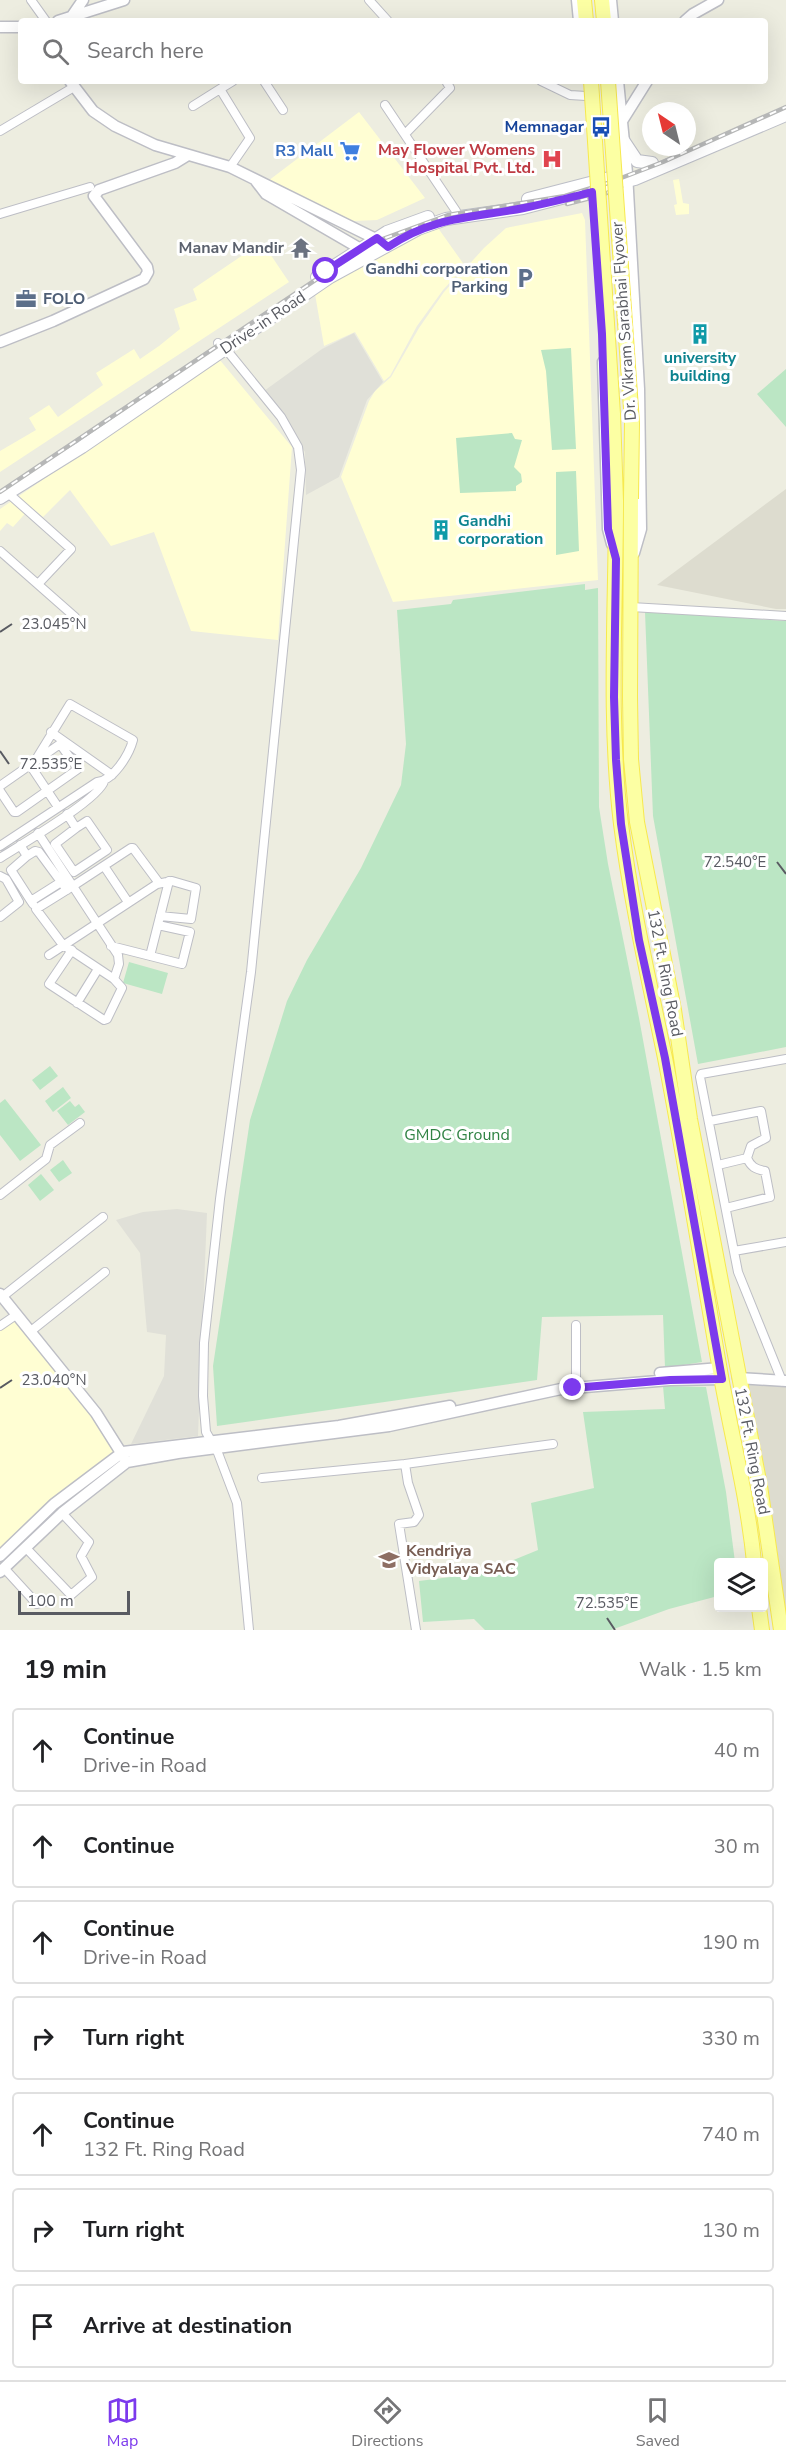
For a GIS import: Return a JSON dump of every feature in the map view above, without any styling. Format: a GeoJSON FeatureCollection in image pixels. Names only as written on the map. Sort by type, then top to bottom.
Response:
{"type":"FeatureCollection","features":[{"type":"Feature","properties":{"kind":"main road"},"geometry":{"type":"LineString","coordinates":[[584,0],[586,18]]}},
{"type":"Feature","properties":{"kind":"main road"},"geometry":{"type":"LineString","coordinates":[[602,0],[604,18]]}},
{"type":"Feature","properties":{"kind":"main road","name":"Dr. Vikram Sarabhai Flyover"},"geometry":{"type":"LineString","coordinates":[[591,84],[613,404],[616,559]]}},
{"type":"Feature","properties":{"kind":"main road","name":"Dr. Vikram Sarabhai Flyover"},"geometry":{"type":"LineString","coordinates":[[608,84],[631,411],[631,561]]}},
{"type":"Feature","properties":{"kind":"main road"},"geometry":{"type":"LineString","coordinates":[[627,177],[652,163],[786,107]]}},
{"type":"Feature","properties":{"kind":"main road","name":"Drive-in Road"},"geometry":{"type":"LineString","coordinates":[[3,493],[82,447],[222,346],[366,252],[388,247],[418,229],[446,219],[523,208],[627,177],[786,115]]}},
{"type":"Feature","properties":{"kind":"main road"},"geometry":{"type":"LineString","coordinates":[[623,140],[637,160],[652,163]]}},
{"type":"Feature","properties":{"kind":"main road"},"geometry":{"type":"LineString","coordinates":[[366,252],[377,238],[391,230],[444,213],[592,187]]}},
{"type":"Feature","properties":{"kind":"main road","name":"132 Ft. Ring Road"},"geometry":{"type":"LineString","coordinates":[[616,559],[614,697],[621,824],[639,940],[665,1058],[744,1489],[753,1558]]}},
{"type":"Feature","properties":{"kind":"main road","name":"132 Ft. Ring Road"},"geometry":{"type":"LineString","coordinates":[[631,561],[631,759],[637,822],[674,1010],[690,1119],[760,1486],[781,1630]]}},
{"type":"Feature","properties":{"kind":"main road"},"geometry":{"type":"LineString","coordinates":[[760,1612],[762,1630]]}},
{"type":"Feature","properties":{"kind":"street"},"geometry":{"type":"LineString","coordinates":[[31,0],[44,18]]}},
{"type":"Feature","properties":{"kind":"street"},"geometry":{"type":"LineString","coordinates":[[72,16],[82,0]]}},
{"type":"Feature","properties":{"kind":"street"},"geometry":{"type":"LineString","coordinates":[[66,18],[124,0]]}},
{"type":"Feature","properties":{"kind":"street"},"geometry":{"type":"LineString","coordinates":[[369,0],[385,18]]}},
{"type":"Feature","properties":{"kind":"street"},"geometry":{"type":"LineString","coordinates":[[577,0],[579,18]]}},
{"type":"Feature","properties":{"kind":"street"},"geometry":{"type":"LineString","coordinates":[[611,0],[613,18]]}},
{"type":"Feature","properties":{"kind":"street"},"geometry":{"type":"LineString","coordinates":[[688,18],[718,0]]}},
{"type":"Feature","properties":{"kind":"street"},"geometry":{"type":"LineString","coordinates":[[0,27],[18,27]]}},
{"type":"Feature","properties":{"kind":"street"},"geometry":{"type":"LineString","coordinates":[[0,131],[72,84],[93,111],[115,126],[155,145],[230,166],[256,181],[377,238],[388,247]]}},
{"type":"Feature","properties":{"kind":"street"},"geometry":{"type":"LineString","coordinates":[[193,106],[228,84]]}},
{"type":"Feature","properties":{"kind":"street"},"geometry":{"type":"LineString","coordinates":[[266,84],[283,110]]}},
{"type":"Feature","properties":{"kind":"street"},"geometry":{"type":"LineString","coordinates":[[405,134],[450,88],[448,84]]}},
{"type":"Feature","properties":{"kind":"street"},"geometry":{"type":"LineString","coordinates":[[547,84],[570,95],[586,96]]}},
{"type":"Feature","properties":{"kind":"street"},"geometry":{"type":"LineString","coordinates":[[585,84],[602,334],[608,529],[616,559]]}},
{"type":"Feature","properties":{"kind":"street"},"geometry":{"type":"LineString","coordinates":[[618,84],[627,177],[642,481],[641,529],[631,561]]}},
{"type":"Feature","properties":{"kind":"street"},"geometry":{"type":"LineString","coordinates":[[622,121],[645,84]]}},
{"type":"Feature","properties":{"kind":"street"},"geometry":{"type":"LineString","coordinates":[[220,89],[250,138],[230,166]]}},
{"type":"Feature","properties":{"kind":"street"},"geometry":{"type":"LineString","coordinates":[[385,105],[456,211]]}},
{"type":"Feature","properties":{"kind":"street"},"geometry":{"type":"LineString","coordinates":[[0,342],[144,279],[148,272],[147,267],[94,196],[99,190],[175,163],[188,155]]}},
{"type":"Feature","properties":{"kind":"street"},"geometry":{"type":"LineString","coordinates":[[256,181],[266,194],[366,252]]}},
{"type":"Feature","properties":{"kind":"street"},"geometry":{"type":"LineString","coordinates":[[0,214],[90,187]]}},
{"type":"Feature","properties":{"kind":"street"},"geometry":{"type":"LineString","coordinates":[[222,346],[281,417],[298,447],[301,470],[251,972],[220,1199],[204,1343],[206,1432],[237,1503],[249,1630]]}},
{"type":"Feature","properties":{"kind":"street"},"geometry":{"type":"LineString","coordinates":[[3,493],[71,549],[38,584]]}},
{"type":"Feature","properties":{"kind":"street"},"geometry":{"type":"LineString","coordinates":[[0,550],[75,617]]}},
{"type":"Feature","properties":{"kind":"street"},"geometry":{"type":"LineString","coordinates":[[631,607],[786,615]]}},
{"type":"Feature","properties":{"kind":"street"},"geometry":{"type":"LineString","coordinates":[[0,858],[103,788],[104,782],[112,775],[133,743],[132,739],[72,703],[66,707],[32,763]]}},
{"type":"Feature","properties":{"kind":"street"},"geometry":{"type":"LineString","coordinates":[[51,732],[112,775]]}},
{"type":"Feature","properties":{"kind":"street"},"geometry":{"type":"LineString","coordinates":[[0,786],[60,744],[78,769],[48,792],[16,812],[0,791]]}},
{"type":"Feature","properties":{"kind":"street"},"geometry":{"type":"LineString","coordinates":[[32,763],[58,807]]}},
{"type":"Feature","properties":{"kind":"street"},"geometry":{"type":"LineString","coordinates":[[0,846],[97,782],[104,782]]}},
{"type":"Feature","properties":{"kind":"street"},"geometry":{"type":"LineString","coordinates":[[67,814],[76,828]]}},
{"type":"Feature","properties":{"kind":"street"},"geometry":{"type":"LineString","coordinates":[[107,850],[87,821],[55,844],[73,872],[107,850],[114,849],[122,855]]}},
{"type":"Feature","properties":{"kind":"street"},"geometry":{"type":"LineString","coordinates":[[38,833],[70,888],[96,922],[120,962],[114,979]]}},
{"type":"Feature","properties":{"kind":"street"},"geometry":{"type":"LineString","coordinates":[[20,845],[27,856]]}},
{"type":"Feature","properties":{"kind":"street"},"geometry":{"type":"LineString","coordinates":[[34,905],[70,888],[131,849],[135,849],[159,883]]}},
{"type":"Feature","properties":{"kind":"street"},"geometry":{"type":"LineString","coordinates":[[70,888],[61,882],[39,852],[35,851],[13,867],[12,872],[63,945],[72,950],[114,979],[122,988],[106,1020],[49,984],[72,950]]}},
{"type":"Feature","properties":{"kind":"street"},"geometry":{"type":"LineString","coordinates":[[104,866],[128,902]]}},
{"type":"Feature","properties":{"kind":"street"},"geometry":{"type":"LineString","coordinates":[[0,876],[6,879],[19,902],[0,917]]}},
{"type":"Feature","properties":{"kind":"street"},"geometry":{"type":"LineString","coordinates":[[150,956],[169,881]]}},
{"type":"Feature","properties":{"kind":"street"},"geometry":{"type":"LineString","coordinates":[[49,955],[96,922],[159,883],[169,881],[196,888],[192,918],[159,920]]}},
{"type":"Feature","properties":{"kind":"street"},"geometry":{"type":"LineString","coordinates":[[34,905],[61,882]]}},
{"type":"Feature","properties":{"kind":"street"},"geometry":{"type":"LineString","coordinates":[[111,946],[178,964],[183,963],[190,932],[159,920]]}},
{"type":"Feature","properties":{"kind":"street"},"geometry":{"type":"LineString","coordinates":[[77,1003],[98,969]]}},
{"type":"Feature","properties":{"kind":"street"},"geometry":{"type":"LineString","coordinates":[[738,1377],[784,1381],[738,1272],[701,1074],[786,1059]]}},
{"type":"Feature","properties":{"kind":"street"},"geometry":{"type":"LineString","coordinates":[[710,1121],[761,1111],[766,1138],[751,1146],[747,1158],[756,1170],[765,1171],[770,1197],[726,1208]]}},
{"type":"Feature","properties":{"kind":"street"},"geometry":{"type":"LineString","coordinates":[[0,1195],[46,1159],[50,1145],[80,1123]]}},
{"type":"Feature","properties":{"kind":"street"},"geometry":{"type":"LineString","coordinates":[[718,1165],[747,1158]]}},
{"type":"Feature","properties":{"kind":"street"},"geometry":{"type":"LineString","coordinates":[[103,1217],[1,1295],[96,1413],[124,1457]]}},
{"type":"Feature","properties":{"kind":"street"},"geometry":{"type":"LineString","coordinates":[[734,1251],[786,1242]]}},
{"type":"Feature","properties":{"kind":"street"},"geometry":{"type":"LineString","coordinates":[[31,1330],[105,1272]]}},
{"type":"Feature","properties":{"kind":"street"},"geometry":{"type":"LineString","coordinates":[[0,1326],[16,1315]]}},
{"type":"Feature","properties":{"kind":"street"},"geometry":{"type":"LineString","coordinates":[[576,1325],[576,1381]]}},
{"type":"Feature","properties":{"kind":"street"},"geometry":{"type":"LineString","coordinates":[[213,1444],[389,1426],[561,1389],[670,1380],[721,1373]]}},
{"type":"Feature","properties":{"kind":"street"},"geometry":{"type":"LineString","coordinates":[[0,1556],[54,1504],[124,1457],[378,1420],[576,1381],[721,1373]]}},
{"type":"Feature","properties":{"kind":"street"},"geometry":{"type":"LineString","coordinates":[[262,1478],[405,1464],[553,1444]]}},
{"type":"Feature","properties":{"kind":"street"},"geometry":{"type":"LineString","coordinates":[[50,1600],[37,1604],[2,1570],[124,1457]]}},
{"type":"Feature","properties":{"kind":"street"},"geometry":{"type":"LineString","coordinates":[[405,1464],[408,1483],[419,1515],[414,1522],[399,1524],[416,1630]]}},
{"type":"Feature","properties":{"kind":"street"},"geometry":{"type":"LineString","coordinates":[[26,1548],[71,1595],[92,1577],[81,1556],[89,1542],[62,1513]]}},
{"type":"Feature","properties":{"kind":"shaded area","name":"R3 Mall"},"geometry":{"type":"Polygon","coordinates":[[[359,112],[425,198],[377,220],[354,221],[319,214],[268,181],[359,112]]]}},
{"type":"Feature","properties":{"kind":"shaded area"},"geometry":{"type":"Polygon","coordinates":[[[679,179],[683,203],[689,204],[689,214],[676,215],[674,205],[677,204],[673,180],[679,179]]]}},
{"type":"Feature","properties":{"kind":"shaded area"},"geometry":{"type":"Polygon","coordinates":[[[582,213],[585,220],[598,580],[393,602],[341,477],[369,401],[375,391],[391,377],[419,328],[444,292],[484,248],[506,228],[582,213]]]}},
{"type":"Feature","properties":{"kind":"shaded area"},"geometry":{"type":"Polygon","coordinates":[[[438,228],[465,266],[443,290],[417,326],[390,376],[384,381],[355,332],[324,346],[315,294],[333,280],[416,235],[438,228]]]}},
{"type":"Feature","properties":{"kind":"shaded area"},"geometry":{"type":"Polygon","coordinates":[[[262,242],[289,282],[0,472],[0,451],[36,430],[29,418],[49,405],[58,417],[103,385],[96,373],[134,349],[140,359],[159,346],[180,329],[174,309],[197,300],[193,289],[262,242]]]}},
{"type":"Feature","properties":{"kind":"shaded area"},"geometry":{"type":"Polygon","coordinates":[[[354,333],[383,382],[367,400],[339,477],[306,495],[305,452],[264,391],[322,349],[354,333]]]}},
{"type":"Feature","properties":{"kind":"shaded area"},"geometry":{"type":"Polygon","coordinates":[[[219,359],[292,447],[278,640],[191,631],[154,532],[111,546],[70,490],[43,517],[31,507],[13,527],[7,523],[0,531],[0,509],[219,359]]]}},
{"type":"Feature","properties":{"kind":"shaded area"},"geometry":{"type":"Polygon","coordinates":[[[786,489],[786,609],[776,609],[657,585],[786,489]]]}},
{"type":"Feature","properties":{"kind":"shaded area"},"geometry":{"type":"Polygon","coordinates":[[[177,1209],[207,1213],[198,1436],[131,1444],[164,1376],[166,1335],[147,1332],[140,1253],[116,1220],[143,1212],[177,1209]]]}},
{"type":"Feature","properties":{"kind":"shaded area"},"geometry":{"type":"Polygon","coordinates":[[[16,1317],[125,1458],[104,1471],[0,1569],[0,1328],[16,1317]]]}},
{"type":"Feature","properties":{"kind":"shaded area"},"geometry":{"type":"Polygon","coordinates":[[[745,1385],[786,1386],[786,1620],[745,1385]]]}},
{"type":"Feature","properties":{"kind":"green space"},"geometry":{"type":"Polygon","coordinates":[[[571,348],[576,449],[552,450],[546,371],[541,350],[571,348]]]}},
{"type":"Feature","properties":{"kind":"green space"},"geometry":{"type":"Polygon","coordinates":[[[786,369],[786,427],[757,394],[786,369]]]}},
{"type":"Feature","properties":{"kind":"green space"},"geometry":{"type":"Polygon","coordinates":[[[512,433],[515,439],[522,440],[514,467],[521,474],[522,482],[516,486],[516,491],[460,493],[456,438],[512,433]]]}},
{"type":"Feature","properties":{"kind":"green space"},"geometry":{"type":"Polygon","coordinates":[[[576,471],[579,551],[556,555],[556,472],[576,471]]]}},
{"type":"Feature","properties":{"kind":"green space","name":"GMDC Ground"},"geometry":{"type":"Polygon","coordinates":[[[585,584],[585,590],[598,588],[599,807],[702,1362],[665,1368],[663,1315],[542,1317],[537,1380],[217,1426],[213,1366],[250,1120],[287,1001],[307,960],[361,868],[401,785],[406,744],[397,610],[451,604],[453,600],[585,584]]]}},
{"type":"Feature","properties":{"kind":"green space"},"geometry":{"type":"Polygon","coordinates":[[[645,612],[786,621],[786,1047],[698,1064],[653,816],[645,612]]]}},
{"type":"Feature","properties":{"kind":"green space"},"geometry":{"type":"Polygon","coordinates":[[[129,962],[168,973],[162,994],[123,983],[129,962]]]}},
{"type":"Feature","properties":{"kind":"green space"},"geometry":{"type":"Polygon","coordinates":[[[50,1066],[58,1076],[40,1090],[32,1080],[50,1066]]]}},
{"type":"Feature","properties":{"kind":"green space"},"geometry":{"type":"Polygon","coordinates":[[[63,1087],[71,1098],[53,1112],[45,1101],[63,1087]]]}},
{"type":"Feature","properties":{"kind":"green space"},"geometry":{"type":"Polygon","coordinates":[[[5,1099],[41,1145],[20,1161],[0,1135],[0,1103],[5,1099]]]}},
{"type":"Feature","properties":{"kind":"green space"},"geometry":{"type":"Polygon","coordinates":[[[70,1101],[75,1107],[79,1104],[85,1112],[68,1125],[57,1111],[70,1101]]]}},
{"type":"Feature","properties":{"kind":"green space"},"geometry":{"type":"Polygon","coordinates":[[[63,1160],[72,1173],[59,1182],[50,1170],[63,1160]]]}},
{"type":"Feature","properties":{"kind":"green space"},"geometry":{"type":"Polygon","coordinates":[[[41,1174],[54,1190],[40,1201],[28,1185],[41,1174]]]}},
{"type":"Feature","properties":{"kind":"green space"},"geometry":{"type":"Polygon","coordinates":[[[663,1386],[706,1387],[726,1492],[734,1558],[714,1558],[714,1597],[669,1609],[611,1630],[485,1630],[474,1619],[423,1622],[419,1581],[482,1573],[538,1550],[531,1503],[594,1488],[583,1412],[665,1409],[663,1386]]]}},
{"type":"Feature","properties":{"kind":"railway"},"geometry":{"type":"LineString","coordinates":[[0,492],[369,244],[448,215],[565,196],[608,183],[663,162],[786,107]]}},
{"type":"Feature","properties":{"kind":"railway"},"geometry":{"type":"LineString","coordinates":[[567,204],[602,195],[621,187]]}},
{"type":"Feature","properties":{"kind":"place","name":"Memnagar"},"geometry":{"type":"Point","coordinates":[601,127]}},
{"type":"Feature","properties":{"kind":"place","name":"R3 Mall"},"geometry":{"type":"Point","coordinates":[350,151]}},
{"type":"Feature","properties":{"kind":"place","name":"May Flower Womens Hospital Pvt. Ltd."},"geometry":{"type":"Point","coordinates":[552,159]}},
{"type":"Feature","properties":{"kind":"place","name":"Manav Mandir"},"geometry":{"type":"Point","coordinates":[301,248]}},
{"type":"Feature","properties":{"kind":"place","name":"Gandhi corporation Parking"},"geometry":{"type":"Point","coordinates":[525,278]}},
{"type":"Feature","properties":{"kind":"place","name":"FOLO"},"geometry":{"type":"Point","coordinates":[26,299]}},
{"type":"Feature","properties":{"kind":"place","name":"university building"},"geometry":{"type":"Point","coordinates":[700,334]}},
{"type":"Feature","properties":{"kind":"place","name":"Gandhi corporation"},"geometry":{"type":"Point","coordinates":[441,530]}},
{"type":"Feature","properties":{"kind":"place","name":"Kendriya Vidyalaya SAC"},"geometry":{"type":"Point","coordinates":[389,1560]}},
{"type":"Feature","properties":{"kind":"route"},"geometry":{"type":"LineString","coordinates":[[326,271],[377,238],[388,247],[418,229],[446,219],[523,208],[592,192],[602,334],[608,529],[616,559],[614,697],[621,824],[639,940],[665,1058],[722,1379],[670,1380],[573,1388]]}}]}
